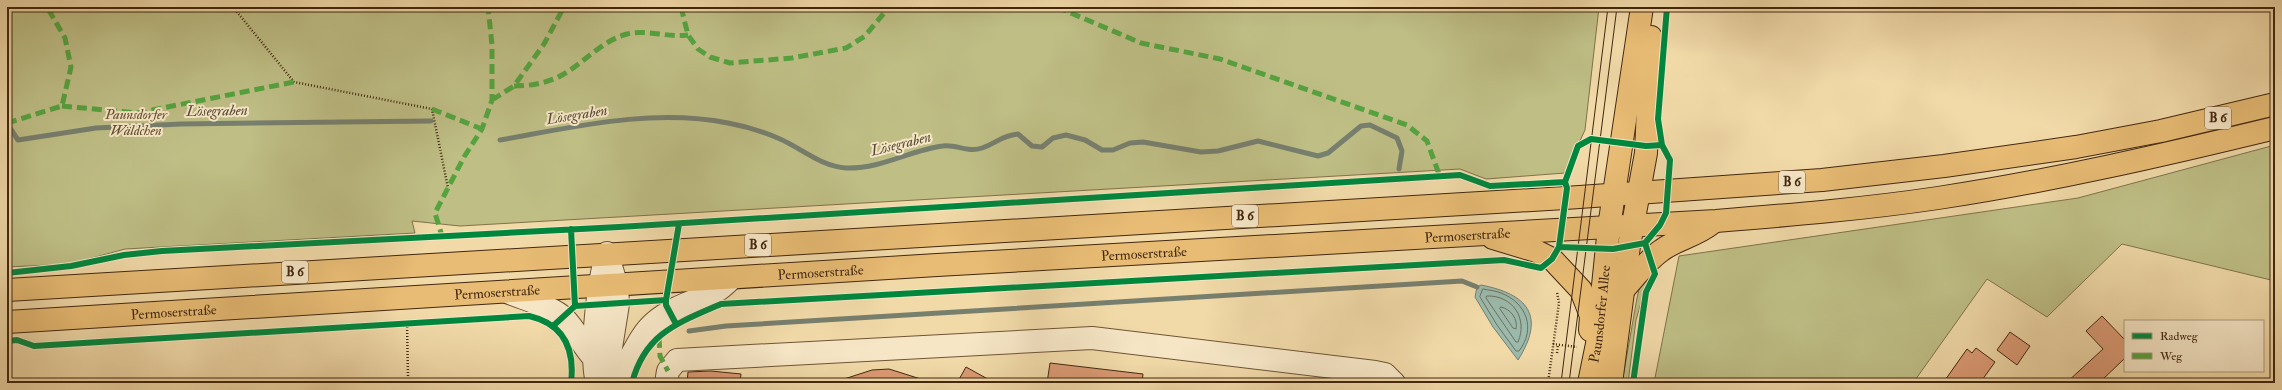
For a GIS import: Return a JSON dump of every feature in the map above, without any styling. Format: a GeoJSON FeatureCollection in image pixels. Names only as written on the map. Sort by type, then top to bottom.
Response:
{"type":"FeatureCollection","features":[{"type":"Feature","properties":{"kind":"main road","name":"Paunsdorfer Allee"},"geometry":{"type":"LineString","coordinates":[[1590,380],[1597,344],[1609,227],[1642,7]]}},
{"type":"Feature","properties":{"kind":"main road","name":"Paunsdorfer Allee"},"geometry":{"type":"LineString","coordinates":[[1611,383],[1633,227],[1646,153],[1648,65],[1654,7]]}},
{"type":"Feature","properties":{"kind":"main road","name":"B 6"},"geometry":{"type":"LineString","coordinates":[[7,290],[607,253],[1614,195],[1822,180],[1952,165],[2076,147],[2161,131],[2275,104]]}},
{"type":"Feature","properties":{"kind":"main road","name":"B 6"},"geometry":{"type":"LineString","coordinates":[[1633,227],[1834,211],[1938,198],[2165,155],[2275,128]]}},
{"type":"Feature","properties":{"kind":"main road"},"geometry":{"type":"LineString","coordinates":[[1625,288],[1650,259],[1663,249],[1699,234],[1716,221]]}},
{"type":"Feature","properties":{"kind":"main road","name":"Permoserstraße"},"geometry":{"type":"LineString","coordinates":[[7,322],[1482,234],[1633,227]]}},
{"type":"Feature","properties":{"kind":"main road"},"geometry":{"type":"LineString","coordinates":[[1482,234],[1536,251],[1552,259],[1581,290],[1591,316],[1588,359],[1590,380]]}},
{"type":"Feature","properties":{"kind":"street"},"geometry":{"type":"LineString","coordinates":[[597,383],[594,358],[608,286],[607,253]]}},
{"type":"Feature","properties":{"kind":"street"},"geometry":{"type":"LineString","coordinates":[[613,383],[620,375],[629,355],[655,322],[694,299],[716,292],[732,278]]}},
{"type":"Feature","properties":{"kind":"street"},"geometry":{"type":"LineString","coordinates":[[600,383],[607,373],[618,304],[608,286]]}},
{"type":"Feature","properties":{"kind":"street"},"geometry":{"type":"LineString","coordinates":[[507,292],[553,310],[563,317],[577,332],[584,348],[594,358]]}},
{"type":"Feature","properties":{"kind":"street"},"geometry":{"type":"LineString","coordinates":[[666,383],[668,371],[677,360],[1092,338],[1375,372],[1385,374],[1394,383]]}},
{"type":"Feature","properties":{"kind":"path"},"geometry":{"type":"LineString","coordinates":[[233,7],[294,82],[432,109],[448,188]]}},
{"type":"Feature","properties":{"kind":"path"},"geometry":{"type":"LineString","coordinates":[[1548,383],[1558,303],[1554,286]]}},
{"type":"Feature","properties":{"kind":"path"},"geometry":{"type":"LineString","coordinates":[[407,324],[408,377]]}},
{"type":"Feature","properties":{"kind":"path"},"geometry":{"type":"LineString","coordinates":[[1553,344],[1579,347],[1579,351]]}},
{"type":"Feature","properties":{"kind":"path"},"geometry":{"type":"LineString","coordinates":[[1557,354],[1558,345]]}},
{"type":"Feature","properties":{"kind":"green space","name":"Paunsdorfer Wäldchen"},"geometry":{"type":"Polygon","coordinates":[[[7,7],[1599,7],[1585,130],[1565,173],[1486,179],[1460,169],[460,226],[412,221],[415,233],[125,249],[70,264],[7,267],[7,7]]]}},
{"type":"Feature","properties":{"kind":"green space"},"geometry":{"type":"Polygon","coordinates":[[[2275,145],[2275,281],[2122,244],[2047,317],[1987,279],[1913,383],[1654,383],[1679,256],[2078,198],[2275,145]]]}},
{"type":"Feature","properties":{"kind":"green space"},"geometry":{"type":"Polygon","coordinates":[[[1649,275],[1636,320],[1628,383],[1622,383],[1640,285],[1649,275]]]}},
{"type":"Feature","properties":{"kind":"water"},"geometry":{"type":"Polygon","coordinates":[[[1481,285],[1511,294],[1521,301],[1528,309],[1531,319],[1531,331],[1518,360],[1493,327],[1475,297],[1477,287],[1481,285]]]}},
{"type":"Feature","properties":{"kind":"building"},"geometry":{"type":"Polygon","coordinates":[[[2102,316],[2124,339],[2124,359],[2099,383],[2066,383],[2103,349],[2086,331],[2102,316]]]}},
{"type":"Feature","properties":{"kind":"building"},"geometry":{"type":"Polygon","coordinates":[[[2010,332],[2030,346],[2017,365],[1997,350],[2010,332]]]}},
{"type":"Feature","properties":{"kind":"building"},"geometry":{"type":"Polygon","coordinates":[[[1976,348],[1995,362],[1980,383],[1943,383],[1967,349],[1972,353],[1976,348]]]}},
{"type":"Feature","properties":{"kind":"building"},"geometry":{"type":"Polygon","coordinates":[[[1050,363],[1143,374],[1142,383],[1047,383],[1050,363]]]}},
{"type":"Feature","properties":{"kind":"building"},"geometry":{"type":"Polygon","coordinates":[[[966,367],[995,383],[957,383],[966,367]]]}},
{"type":"Feature","properties":{"kind":"building"},"geometry":{"type":"Polygon","coordinates":[[[889,369],[927,381],[927,383],[841,383],[841,380],[872,370],[889,369]]]}},
{"type":"Feature","properties":{"kind":"building"},"geometry":{"type":"Polygon","coordinates":[[[711,371],[741,374],[740,383],[687,383],[688,372],[711,371]]]}},
{"type":"Feature","properties":{"kind":"waterway","name":"Lösegraben"},"geometry":{"type":"LineString","coordinates":[[500,140],[613,121],[642,118],[699,119],[734,124],[748,128],[774,136],[820,161],[837,167],[859,168],[884,163],[919,151],[943,146],[953,146],[972,150],[982,148],[1007,136],[1018,134],[1032,146],[1042,147],[1053,138],[1066,135],[1085,140],[1102,150],[1113,150],[1130,143],[1143,142],[1201,152],[1218,151],[1258,141],[1318,156],[1328,153],[1361,126],[1370,125],[1397,138],[1402,151],[1399,169]]}},
{"type":"Feature","properties":{"kind":"waterway","name":"Lösegraben"},"geometry":{"type":"LineString","coordinates":[[10,128],[18,140],[96,128],[181,124],[431,121]]}},
{"type":"Feature","properties":{"kind":"waterway"},"geometry":{"type":"LineString","coordinates":[[689,331],[726,326],[1462,281],[1477,287]]}},
{"type":"Feature","properties":{"kind":"tram line"},"geometry":{"type":"LineString","coordinates":[[1561,383],[1608,7]]}},
{"type":"Feature","properties":{"kind":"tram line"},"geometry":{"type":"LineString","coordinates":[[1569,383],[1617,7]]}},
{"type":"Feature","properties":{"kind":"marked path"},"geometry":{"type":"LineString","coordinates":[[7,123],[62,106],[71,67],[65,38],[47,7]]}},
{"type":"Feature","properties":{"kind":"marked path"},"geometry":{"type":"LineString","coordinates":[[439,236],[442,236],[435,213],[464,157],[482,129],[492,100],[492,45],[488,7]]}},
{"type":"Feature","properties":{"kind":"marked path"},"geometry":{"type":"LineString","coordinates":[[492,100],[514,86],[544,44],[564,7]]}},
{"type":"Feature","properties":{"kind":"marked path"},"geometry":{"type":"LineString","coordinates":[[681,7],[688,35],[698,49],[710,57],[730,63],[792,58],[846,48],[865,36],[889,7]]}},
{"type":"Feature","properties":{"kind":"marked path"},"geometry":{"type":"LineString","coordinates":[[1057,7],[1141,43],[1220,59],[1407,125],[1427,141],[1440,177]]}},
{"type":"Feature","properties":{"kind":"marked path"},"geometry":{"type":"LineString","coordinates":[[514,86],[539,84],[557,78],[601,47],[618,37],[627,34],[642,32],[680,36],[688,35]]}},
{"type":"Feature","properties":{"kind":"marked path"},"geometry":{"type":"LineString","coordinates":[[62,106],[137,113],[294,82]]}},
{"type":"Feature","properties":{"kind":"marked path"},"geometry":{"type":"LineString","coordinates":[[432,109],[482,129]]}},
{"type":"Feature","properties":{"kind":"marked path"},"geometry":{"type":"LineString","coordinates":[[659,338],[660,356],[668,371]]}},
{"type":"Feature","properties":{"kind":"cycle path"},"geometry":{"type":"LineString","coordinates":[[1633,383],[1646,292],[1655,274],[1645,243],[1660,225],[1666,213],[1670,160],[1662,145],[1658,119],[1667,7]]}},
{"type":"Feature","properties":{"kind":"cycle path"},"geometry":{"type":"LineString","coordinates":[[7,273],[71,266],[124,255],[162,251],[619,227],[1460,175],[1490,186],[1565,182],[1578,146],[1591,139],[1646,146],[1662,145]]}},
{"type":"Feature","properties":{"kind":"cycle path"},"geometry":{"type":"LineString","coordinates":[[1559,247],[1567,188],[1565,182]]}},
{"type":"Feature","properties":{"kind":"cycle path"},"geometry":{"type":"LineString","coordinates":[[666,300],[679,224]]}},
{"type":"Feature","properties":{"kind":"cycle path"},"geometry":{"type":"LineString","coordinates":[[571,229],[575,306]]}},
{"type":"Feature","properties":{"kind":"cycle path"},"geometry":{"type":"LineString","coordinates":[[632,383],[645,352],[665,332],[677,324],[721,304],[1504,260],[1541,268],[1552,259],[1559,247],[1613,249],[1645,243]]}},
{"type":"Feature","properties":{"kind":"cycle path"},"geometry":{"type":"LineString","coordinates":[[553,326],[575,306],[666,300],[666,305],[676,324]]}},
{"type":"Feature","properties":{"kind":"cycle path"},"geometry":{"type":"LineString","coordinates":[[7,341],[17,340],[34,346],[529,316],[551,325],[565,340],[571,359],[571,383]]}}]}
